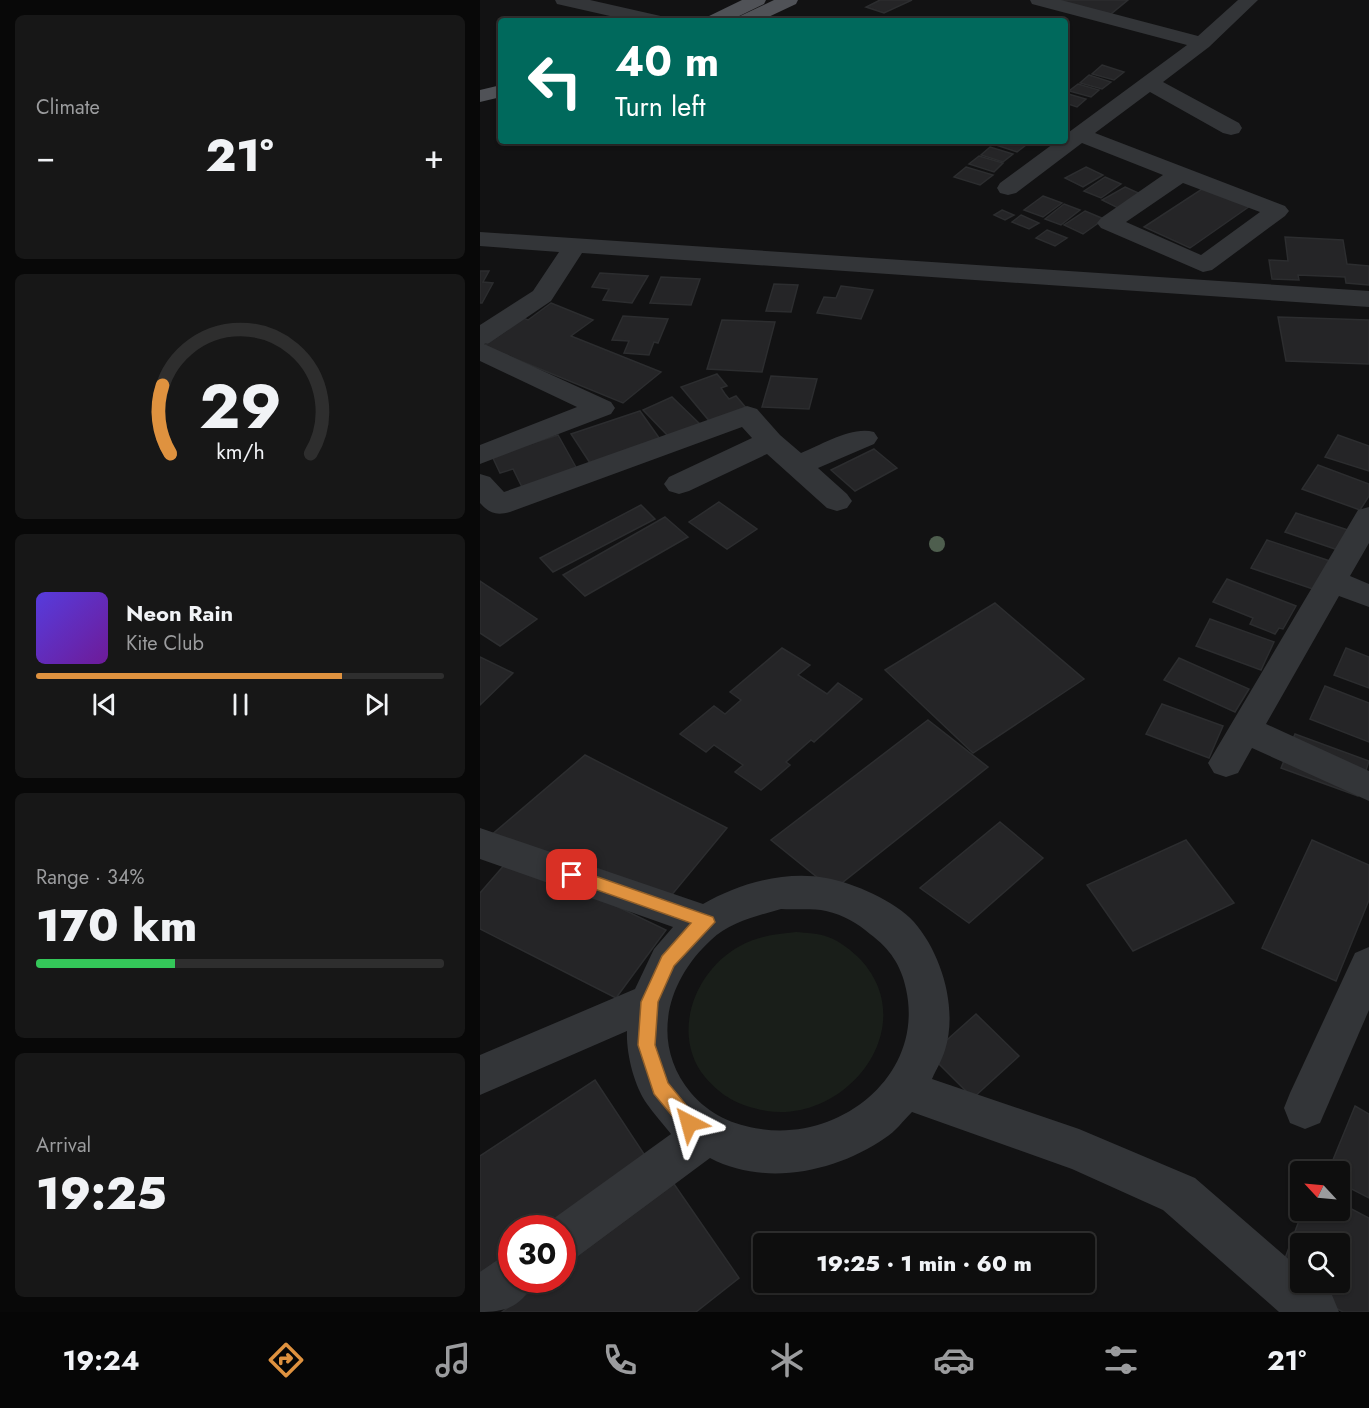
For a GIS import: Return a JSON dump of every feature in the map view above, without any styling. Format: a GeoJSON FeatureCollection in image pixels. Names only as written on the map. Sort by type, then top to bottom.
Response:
{"type":"FeatureCollection","features":[{"type":"Feature","properties":{"kind":"main road"},"geometry":{"type":"LineString","coordinates":[[720,18],[757,0]]}},
{"type":"Feature","properties":{"kind":"main road"},"geometry":{"type":"LineString","coordinates":[[751,18],[789,0]]}},
{"type":"Feature","properties":{"kind":"main road"},"geometry":{"type":"LineString","coordinates":[[480,84],[498,79]]}},
{"type":"Feature","properties":{"kind":"main road"},"geometry":{"type":"LineString","coordinates":[[480,96],[498,92]]}},
{"type":"Feature","properties":{"kind":"street"},"geometry":{"type":"LineString","coordinates":[[564,0],[645,18]]}},
{"type":"Feature","properties":{"kind":"street"},"geometry":{"type":"LineString","coordinates":[[1038,0],[1202,43]]}},
{"type":"Feature","properties":{"kind":"street"},"geometry":{"type":"LineString","coordinates":[[1068,144],[1202,43],[1248,0]]}},
{"type":"Feature","properties":{"kind":"street"},"geometry":{"type":"LineString","coordinates":[[1149,83],[1231,128]]}},
{"type":"Feature","properties":{"kind":"street"},"geometry":{"type":"LineString","coordinates":[[1080,135],[1277,211],[1203,265],[1108,223],[1180,174]]}},
{"type":"Feature","properties":{"kind":"street"},"geometry":{"type":"LineString","coordinates":[[1008,188],[1068,144]]}},
{"type":"Feature","properties":{"kind":"street"},"geometry":{"type":"LineString","coordinates":[[480,239],[1369,299]]}},
{"type":"Feature","properties":{"kind":"street"},"geometry":{"type":"LineString","coordinates":[[480,337],[542,296],[576,244]]}},
{"type":"Feature","properties":{"kind":"street"},"geometry":{"type":"LineString","coordinates":[[480,351],[601,408],[480,454]]}},
{"type":"Feature","properties":{"kind":"street"},"geometry":{"type":"LineString","coordinates":[[480,484],[499,505],[747,415],[770,441],[837,501]]}},
{"type":"Feature","properties":{"kind":"street"},"geometry":{"type":"LineString","coordinates":[[797,466],[864,438]]}},
{"type":"Feature","properties":{"kind":"street"},"geometry":{"type":"LineString","coordinates":[[679,484],[770,441]]}},
{"type":"Feature","properties":{"kind":"street"},"geometry":{"type":"LineString","coordinates":[[1226,763],[1369,517]]}},
{"type":"Feature","properties":{"kind":"street"},"geometry":{"type":"LineString","coordinates":[[1332,581],[1369,596]]}},
{"type":"Feature","properties":{"kind":"street"},"geometry":{"type":"LineString","coordinates":[[1246,730],[1369,787]]}},
{"type":"Feature","properties":{"kind":"street"},"geometry":{"type":"LineString","coordinates":[[480,843],[707,922]]}},
{"type":"Feature","properties":{"kind":"street"},"geometry":{"type":"LineString","coordinates":[[781,893],[825,894],[866,908],[900,934],[921,968],[930,1007],[925,1049],[904,1090],[871,1123],[828,1145],[779,1154],[732,1146],[689,1123],[660,1088],[646,1045],[649,1002],[668,961],[698,927],[737,904],[781,893]]}},
{"type":"Feature","properties":{"kind":"street"},"geometry":{"type":"LineString","coordinates":[[1305,1108],[1369,965]]}},
{"type":"Feature","properties":{"kind":"street"},"geometry":{"type":"LineString","coordinates":[[480,1075],[649,1002]]}},
{"type":"Feature","properties":{"kind":"street"},"geometry":{"type":"LineString","coordinates":[[904,1090],[1079,1150],[1179,1194],[1315,1312]]}},
{"type":"Feature","properties":{"kind":"street"},"geometry":{"type":"LineString","coordinates":[[576,1230],[708,1133]]}},
{"type":"Feature","properties":{"kind":"street"},"geometry":{"type":"LineString","coordinates":[[480,1300],[498,1287]]}},
{"type":"Feature","properties":{"kind":"shaded area"},"geometry":{"type":"Polygon","coordinates":[[[796,932],[821,935],[832,939],[861,960],[878,986],[883,1014],[879,1040],[867,1065],[848,1086],[824,1102],[797,1111],[767,1111],[748,1107],[718,1090],[705,1077],[695,1060],[689,1042],[692,1004],[700,987],[724,957],[753,940],[796,932]]]}},
{"type":"Feature","properties":{"kind":"building"},"geometry":{"type":"Polygon","coordinates":[[[880,0],[912,0],[884,13],[866,7],[880,0]]]}},
{"type":"Feature","properties":{"kind":"building"},"geometry":{"type":"Polygon","coordinates":[[[1053,0],[1128,0],[1111,14],[1053,0]]]}},
{"type":"Feature","properties":{"kind":"building"},"geometry":{"type":"Polygon","coordinates":[[[1102,65],[1124,72],[1114,80],[1092,74],[1102,65]]]}},
{"type":"Feature","properties":{"kind":"building"},"geometry":{"type":"Polygon","coordinates":[[[1089,75],[1111,82],[1102,89],[1080,83],[1089,75]]]}},
{"type":"Feature","properties":{"kind":"building"},"geometry":{"type":"Polygon","coordinates":[[[1078,84],[1099,90],[1091,97],[1069,91],[1078,84]]]}},
{"type":"Feature","properties":{"kind":"building"},"geometry":{"type":"Polygon","coordinates":[[[1068,94],[1086,99],[1077,107],[1068,104],[1068,94]]]}},
{"type":"Feature","properties":{"kind":"building"},"geometry":{"type":"Polygon","coordinates":[[[1023,144],[1026,145],[1017,152],[996,145],[1023,144]]]}},
{"type":"Feature","properties":{"kind":"building"},"geometry":{"type":"Polygon","coordinates":[[[990,147],[1013,154],[1003,162],[981,155],[990,147]]]}},
{"type":"Feature","properties":{"kind":"building"},"geometry":{"type":"Polygon","coordinates":[[[979,156],[1003,163],[994,172],[969,164],[979,156]]]}},
{"type":"Feature","properties":{"kind":"building"},"geometry":{"type":"Polygon","coordinates":[[[966,167],[993,175],[980,185],[954,177],[966,167]]]}},
{"type":"Feature","properties":{"kind":"building"},"geometry":{"type":"Polygon","coordinates":[[[1086,167],[1103,175],[1083,187],[1065,178],[1086,167]]]}},
{"type":"Feature","properties":{"kind":"building"},"geometry":{"type":"Polygon","coordinates":[[[1105,177],[1121,184],[1101,198],[1084,191],[1105,177]]]}},
{"type":"Feature","properties":{"kind":"building"},"geometry":{"type":"Polygon","coordinates":[[[1125,187],[1143,195],[1120,209],[1102,200],[1125,187]]]}},
{"type":"Feature","properties":{"kind":"building"},"geometry":{"type":"Polygon","coordinates":[[[1205,187],[1250,206],[1190,248],[1144,227],[1205,187]]]}},
{"type":"Feature","properties":{"kind":"building"},"geometry":{"type":"Polygon","coordinates":[[[1043,196],[1062,203],[1043,217],[1024,210],[1043,196]]]}},
{"type":"Feature","properties":{"kind":"building"},"geometry":{"type":"Polygon","coordinates":[[[1064,204],[1080,210],[1061,225],[1045,219],[1064,204]]]}},
{"type":"Feature","properties":{"kind":"building"},"geometry":{"type":"Polygon","coordinates":[[[1002,210],[1014,215],[1005,220],[994,215],[1002,210]]]}},
{"type":"Feature","properties":{"kind":"building"},"geometry":{"type":"Polygon","coordinates":[[[1085,211],[1104,219],[1083,234],[1064,225],[1085,211]]]}},
{"type":"Feature","properties":{"kind":"building"},"geometry":{"type":"Polygon","coordinates":[[[1021,215],[1039,223],[1029,229],[1012,222],[1021,215]]]}},
{"type":"Feature","properties":{"kind":"building"},"geometry":{"type":"Polygon","coordinates":[[[1047,230],[1067,238],[1055,246],[1036,238],[1047,230]]]}},
{"type":"Feature","properties":{"kind":"building"},"geometry":{"type":"Polygon","coordinates":[[[1285,237],[1343,240],[1347,264],[1369,266],[1369,285],[1346,283],[1345,277],[1298,275],[1299,280],[1272,279],[1269,260],[1288,261],[1285,237]]]}},
{"type":"Feature","properties":{"kind":"building"},"geometry":{"type":"Polygon","coordinates":[[[480,271],[489,271],[483,282],[493,283],[482,303],[480,303],[480,271]]]}},
{"type":"Feature","properties":{"kind":"building"},"geometry":{"type":"Polygon","coordinates":[[[600,273],[648,276],[632,303],[603,300],[609,289],[592,287],[600,273]]]}},
{"type":"Feature","properties":{"kind":"building"},"geometry":{"type":"Polygon","coordinates":[[[661,277],[700,279],[691,305],[650,303],[661,277]]]}},
{"type":"Feature","properties":{"kind":"building"},"geometry":{"type":"Polygon","coordinates":[[[774,284],[798,285],[791,312],[766,311],[774,284]]]}},
{"type":"Feature","properties":{"kind":"building"},"geometry":{"type":"Polygon","coordinates":[[[841,286],[873,290],[861,319],[817,313],[824,297],[836,298],[841,286]]]}},
{"type":"Feature","properties":{"kind":"building"},"geometry":{"type":"Polygon","coordinates":[[[551,303],[593,320],[571,336],[661,372],[623,403],[484,346],[523,318],[528,320],[551,303]]]}},
{"type":"Feature","properties":{"kind":"building"},"geometry":{"type":"Polygon","coordinates":[[[623,316],[668,319],[658,343],[654,342],[649,355],[624,353],[629,341],[612,340],[623,316]]]}},
{"type":"Feature","properties":{"kind":"building"},"geometry":{"type":"Polygon","coordinates":[[[1278,317],[1369,320],[1369,364],[1286,361],[1278,317]]]}},
{"type":"Feature","properties":{"kind":"building"},"geometry":{"type":"Polygon","coordinates":[[[722,320],[775,322],[762,372],[707,369],[722,320]]]}},
{"type":"Feature","properties":{"kind":"building"},"geometry":{"type":"Polygon","coordinates":[[[717,374],[727,386],[721,388],[729,399],[736,396],[747,409],[711,423],[681,387],[717,374]]]}},
{"type":"Feature","properties":{"kind":"building"},"geometry":{"type":"Polygon","coordinates":[[[771,376],[817,379],[809,409],[762,407],[771,376]]]}},
{"type":"Feature","properties":{"kind":"building"},"geometry":{"type":"Polygon","coordinates":[[[672,397],[702,426],[672,440],[643,410],[672,397]]]}},
{"type":"Feature","properties":{"kind":"building"},"geometry":{"type":"Polygon","coordinates":[[[640,411],[660,439],[590,463],[571,434],[640,411]]]}},
{"type":"Feature","properties":{"kind":"building"},"geometry":{"type":"Polygon","coordinates":[[[558,435],[577,469],[522,487],[513,469],[500,473],[492,456],[558,435]]]}},
{"type":"Feature","properties":{"kind":"building"},"geometry":{"type":"Polygon","coordinates":[[[1338,435],[1369,446],[1369,471],[1325,457],[1338,435]]]}},
{"type":"Feature","properties":{"kind":"building"},"geometry":{"type":"Polygon","coordinates":[[[874,449],[897,468],[855,491],[831,470],[874,449]]]}},
{"type":"Feature","properties":{"kind":"building"},"geometry":{"type":"Polygon","coordinates":[[[1318,465],[1369,484],[1369,496],[1360,510],[1302,489],[1318,465]]]}},
{"type":"Feature","properties":{"kind":"building"},"geometry":{"type":"Polygon","coordinates":[[[719,502],[757,529],[727,549],[689,522],[719,502]]]}},
{"type":"Feature","properties":{"kind":"building"},"geometry":{"type":"Polygon","coordinates":[[[641,505],[655,519],[553,572],[540,558],[641,505]]]}},
{"type":"Feature","properties":{"kind":"building"},"geometry":{"type":"Polygon","coordinates":[[[1296,513],[1354,532],[1344,552],[1285,532],[1296,513]]]}},
{"type":"Feature","properties":{"kind":"building"},"geometry":{"type":"Polygon","coordinates":[[[665,517],[688,537],[585,596],[563,575],[665,517]]]}},
{"type":"Feature","properties":{"kind":"building"},"geometry":{"type":"Polygon","coordinates":[[[1267,540],[1330,561],[1316,590],[1251,568],[1267,540]]]}},
{"type":"Feature","properties":{"kind":"building"},"geometry":{"type":"Polygon","coordinates":[[[1227,579],[1296,606],[1283,629],[1279,628],[1275,634],[1250,624],[1253,618],[1213,602],[1227,579]]]}},
{"type":"Feature","properties":{"kind":"building"},"geometry":{"type":"Polygon","coordinates":[[[480,581],[537,619],[500,646],[480,633],[480,581]]]}},
{"type":"Feature","properties":{"kind":"building"},"geometry":{"type":"Polygon","coordinates":[[[995,603],[1084,679],[973,753],[885,670],[995,603]]]}},
{"type":"Feature","properties":{"kind":"building"},"geometry":{"type":"Polygon","coordinates":[[[1210,619],[1274,642],[1261,670],[1196,646],[1210,619]]]}},
{"type":"Feature","properties":{"kind":"building"},"geometry":{"type":"Polygon","coordinates":[[[782,648],[810,665],[798,675],[827,694],[838,683],[862,699],[814,742],[811,740],[786,762],[790,765],[761,790],[735,772],[743,765],[714,745],[706,752],[680,734],[714,706],[725,714],[741,700],[730,692],[782,648]]]}},
{"type":"Feature","properties":{"kind":"building"},"geometry":{"type":"Polygon","coordinates":[[[1346,648],[1369,657],[1369,688],[1334,675],[1346,648]]]}},
{"type":"Feature","properties":{"kind":"building"},"geometry":{"type":"Polygon","coordinates":[[[480,657],[513,673],[480,705],[480,657]]]}},
{"type":"Feature","properties":{"kind":"building"},"geometry":{"type":"Polygon","coordinates":[[[1179,658],[1249,689],[1235,712],[1164,680],[1179,658]]]}},
{"type":"Feature","properties":{"kind":"building"},"geometry":{"type":"Polygon","coordinates":[[[1325,686],[1369,703],[1369,742],[1310,719],[1325,686]]]}},
{"type":"Feature","properties":{"kind":"building"},"geometry":{"type":"Polygon","coordinates":[[[1162,704],[1223,726],[1209,758],[1146,734],[1162,704]]]}},
{"type":"Feature","properties":{"kind":"building"},"geometry":{"type":"Polygon","coordinates":[[[928,720],[988,767],[833,890],[771,840],[928,720]]]}},
{"type":"Feature","properties":{"kind":"building"},"geometry":{"type":"Polygon","coordinates":[[[1295,734],[1369,761],[1358,796],[1281,768],[1295,734]]]}},
{"type":"Feature","properties":{"kind":"building"},"geometry":{"type":"Polygon","coordinates":[[[585,755],[727,828],[670,897],[482,843],[585,755]]]}},
{"type":"Feature","properties":{"kind":"building"},"geometry":{"type":"Polygon","coordinates":[[[1000,822],[1043,858],[969,923],[920,888],[1000,822]]]}},
{"type":"Feature","properties":{"kind":"building"},"geometry":{"type":"Polygon","coordinates":[[[1186,840],[1234,903],[1133,951],[1087,885],[1186,840]]]}},
{"type":"Feature","properties":{"kind":"building"},"geometry":{"type":"Polygon","coordinates":[[[1312,840],[1369,865],[1369,900],[1336,981],[1262,948],[1312,840]]]}},
{"type":"Feature","properties":{"kind":"building"},"geometry":{"type":"Polygon","coordinates":[[[512,856],[666,930],[616,998],[480,929],[480,893],[512,856]]]}},
{"type":"Feature","properties":{"kind":"building"},"geometry":{"type":"Polygon","coordinates":[[[976,1014],[1019,1056],[973,1098],[930,1055],[976,1014]]]}},
{"type":"Feature","properties":{"kind":"building"},"geometry":{"type":"Polygon","coordinates":[[[595,1080],[646,1157],[563,1215],[498,1215],[498,1261],[480,1273],[480,1156],[595,1080]]]}},
{"type":"Feature","properties":{"kind":"building"},"geometry":{"type":"Polygon","coordinates":[[[1355,1106],[1369,1114],[1369,1198],[1350,1188],[1350,1161],[1332,1161],[1355,1106]]]}},
{"type":"Feature","properties":{"kind":"building"},"geometry":{"type":"Polygon","coordinates":[[[674,1184],[739,1278],[696,1312],[502,1312],[528,1293],[576,1293],[576,1257],[674,1184]]]}},
{"type":"Feature","properties":{"kind":"building"},"geometry":{"type":"Polygon","coordinates":[[[1350,1208],[1369,1218],[1369,1312],[1343,1312],[1308,1293],[1350,1293],[1350,1233],[1294,1233],[1299,1221],[1350,1221],[1350,1208]]]}},
{"type":"Feature","properties":{"kind":"building"},"geometry":{"type":"Polygon","coordinates":[[[1290,1245],[1290,1283],[1278,1277],[1290,1245]]]}},
{"type":"Feature","properties":{"kind":"route"},"geometry":{"type":"LineString","coordinates":[[572,875],[707,922],[698,927],[668,961],[649,1002],[646,1045],[660,1088],[689,1123]]}}]}
